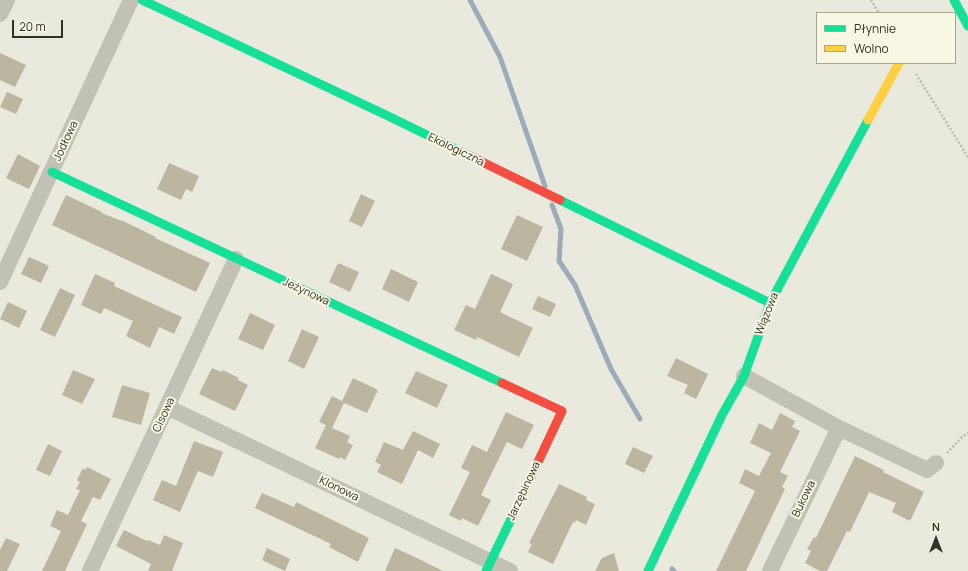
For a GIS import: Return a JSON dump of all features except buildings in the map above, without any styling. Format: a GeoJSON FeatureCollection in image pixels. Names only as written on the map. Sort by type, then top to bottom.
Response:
{"type":"FeatureCollection","features":[{"type":"Feature","properties":{"kind":"main road","name":"Ekologiczna"},"geometry":{"type":"LineString","coordinates":[[142,0],[378,112],[770,303]]}},
{"type":"Feature","properties":{"kind":"main road"},"geometry":{"type":"LineString","coordinates":[[954,0],[968,26]]}},
{"type":"Feature","properties":{"kind":"main road","name":"Wiązowa"},"geometry":{"type":"LineString","coordinates":[[648,571],[722,415],[744,376],[770,303],[898,64]]}},
{"type":"Feature","properties":{"kind":"main road","name":"Jeżynowa"},"geometry":{"type":"LineString","coordinates":[[52,172],[562,411]]}},
{"type":"Feature","properties":{"kind":"main road","name":"Jarzębinowa"},"geometry":{"type":"LineString","coordinates":[[489,566],[562,411]]}},
{"type":"Feature","properties":{"kind":"street"},"geometry":{"type":"LineString","coordinates":[[0,14],[7,0]]}},
{"type":"Feature","properties":{"kind":"street","name":"Jodłowa"},"geometry":{"type":"LineString","coordinates":[[0,282],[131,0]]}},
{"type":"Feature","properties":{"kind":"street","name":"Cisowa"},"geometry":{"type":"LineString","coordinates":[[90,571],[236,259]]}},
{"type":"Feature","properties":{"kind":"street"},"geometry":{"type":"LineString","coordinates":[[744,376],[838,428],[927,470],[936,463]]}},
{"type":"Feature","properties":{"kind":"street","name":"Klonowa"},"geometry":{"type":"LineString","coordinates":[[168,407],[489,566],[510,571]]}},
{"type":"Feature","properties":{"kind":"street","name":"Bukowa"},"geometry":{"type":"LineString","coordinates":[[770,571],[838,428]]}},
{"type":"Feature","properties":{"kind":"path"},"geometry":{"type":"LineString","coordinates":[[871,0],[878,12]]}},
{"type":"Feature","properties":{"kind":"path"},"geometry":{"type":"LineString","coordinates":[[913,70],[968,157]]}},
{"type":"Feature","properties":{"kind":"path"},"geometry":{"type":"LineString","coordinates":[[936,463],[963,436],[968,433]]}},
{"type":"Feature","properties":{"kind":"waterway"},"geometry":{"type":"LineString","coordinates":[[470,0],[500,57],[545,186]]}},
{"type":"Feature","properties":{"kind":"waterway"},"geometry":{"type":"LineString","coordinates":[[552,205],[561,229],[559,261],[575,285],[611,369],[640,419]]}},
{"type":"Feature","properties":{"kind":"traffic: fast"},"geometry":{"type":"LineString","coordinates":[[142,0],[470,156]]}},
{"type":"Feature","properties":{"kind":"traffic: fast"},"geometry":{"type":"LineString","coordinates":[[954,0],[968,26]]}},
{"type":"Feature","properties":{"kind":"traffic: fast"},"geometry":{"type":"LineString","coordinates":[[648,571],[722,415],[744,376],[770,303],[868,120]]}},
{"type":"Feature","properties":{"kind":"traffic: fast"},"geometry":{"type":"LineString","coordinates":[[52,172],[502,383]]}},
{"type":"Feature","properties":{"kind":"traffic: fast"},"geometry":{"type":"LineString","coordinates":[[560,200],[770,303]]}},
{"type":"Feature","properties":{"kind":"traffic: fast"},"geometry":{"type":"LineString","coordinates":[[486,571],[513,515]]}},
{"type":"Feature","properties":{"kind":"traffic: slow"},"geometry":{"type":"LineString","coordinates":[[868,120],[898,64]]}},
{"type":"Feature","properties":{"kind":"traffic: jam"},"geometry":{"type":"LineString","coordinates":[[470,156],[560,200]]}},
{"type":"Feature","properties":{"kind":"traffic: jam"},"geometry":{"type":"LineString","coordinates":[[502,383],[562,411],[513,515]]}}]}
